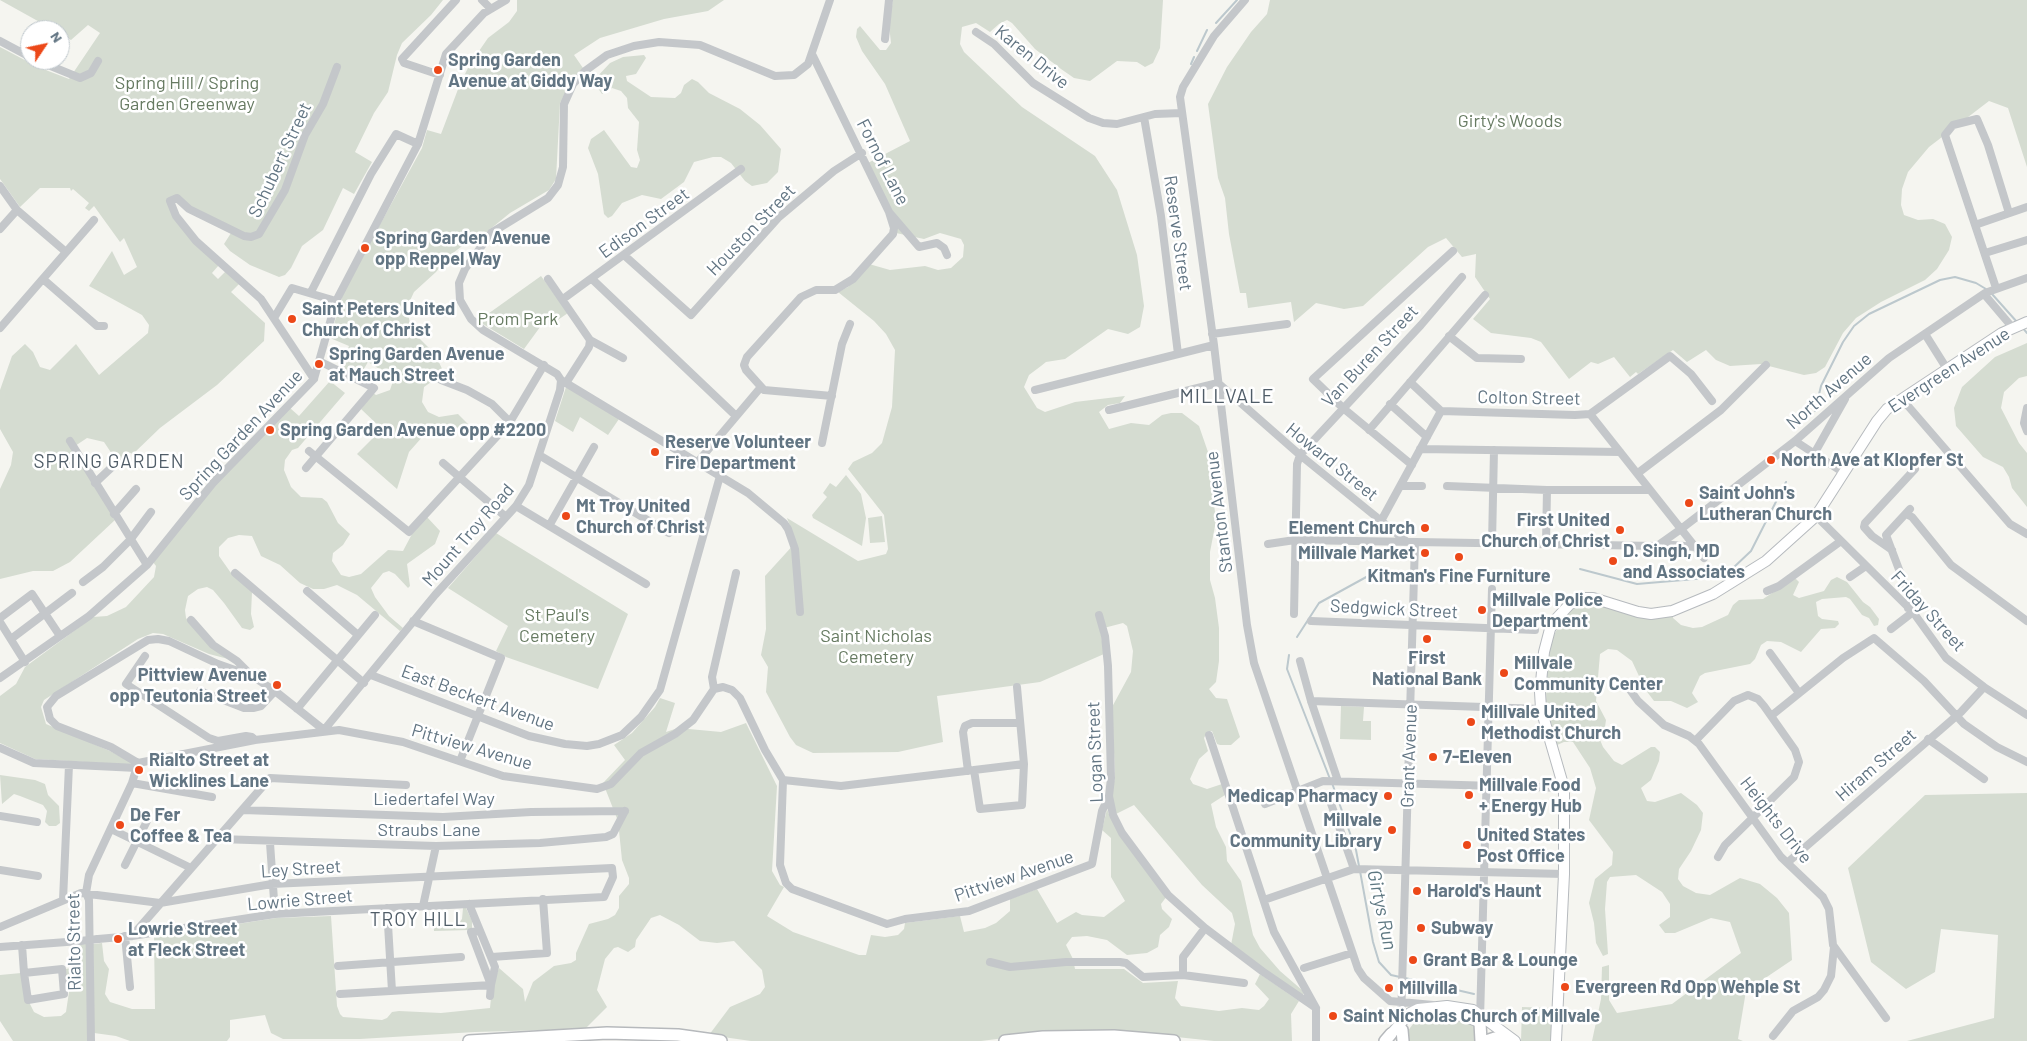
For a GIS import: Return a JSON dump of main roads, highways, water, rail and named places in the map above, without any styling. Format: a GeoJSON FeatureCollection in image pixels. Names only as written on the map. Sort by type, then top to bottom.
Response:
{"type":"FeatureCollection","features":[{"type":"Feature","properties":{"kind":"highway"},"geometry":{"type":"LineString","coordinates":[[1480,1019],[1480,1041]]}},
{"type":"Feature","properties":{"kind":"highway"},"geometry":{"type":"LineString","coordinates":[[469,1041],[607,1033],[678,1035],[721,1041]]}},
{"type":"Feature","properties":{"kind":"highway"},"geometry":{"type":"LineString","coordinates":[[1005,1041],[1043,1037],[1114,1036],[1174,1041]]}},
{"type":"Feature","properties":{"kind":"highway"},"geometry":{"type":"LineString","coordinates":[[1486,1041],[1496,1038],[1504,1040]]}},
{"type":"Feature","properties":{"kind":"highway"},"geometry":{"type":"LineString","coordinates":[[576,1041],[658,1041]]}},
{"type":"Feature","properties":{"kind":"main road","name":"Evergreen Avenue"},"geometry":{"type":"LineString","coordinates":[[1556,1041],[1564,874],[1564,788],[1541,709],[1541,668],[1546,640],[1556,619],[1570,604],[1585,598],[1593,598],[1651,614],[1679,609],[1713,594],[1766,561],[1816,516],[1877,421],[1887,409],[1947,369],[2019,325]]}},
{"type":"Feature","properties":{"kind":"main road"},"geometry":{"type":"LineString","coordinates":[[1396,1035],[1418,1009],[1435,1005],[1464,1007],[1504,1040]]}},
{"type":"Feature","properties":{"kind":"main road"},"geometry":{"type":"LineString","coordinates":[[1396,1035],[1418,1016],[1432,1013],[1480,1019],[1515,1041]]}},
{"type":"Feature","properties":{"kind":"waterway"},"geometry":{"type":"LineString","coordinates":[[1216,23],[1237,0]]}},
{"type":"Feature","properties":{"kind":"waterway"},"geometry":{"type":"LineString","coordinates":[[1197,51],[1207,30]]}},
{"type":"Feature","properties":{"kind":"waterway"},"geometry":{"type":"LineString","coordinates":[[1191,64],[1194,57]]}},
{"type":"Feature","properties":{"kind":"waterway","name":"Girtys Run"},"geometry":{"type":"LineString","coordinates":[[1815,411],[1821,386],[1843,342],[1854,326],[1869,314],[1940,280],[1955,277],[1976,283],[1986,289]]}},
{"type":"Feature","properties":{"kind":"waterway","name":"Girtys Run"},"geometry":{"type":"LineString","coordinates":[[1992,294],[2017,322]]}},
{"type":"Feature","properties":{"kind":"waterway","name":"Girtys Run"},"geometry":{"type":"LineString","coordinates":[[2022,327],[2027,333]]}},
{"type":"Feature","properties":{"kind":"waterway","name":"Girtys Run"},"geometry":{"type":"LineString","coordinates":[[1580,569],[1637,584],[1707,578],[1733,568],[1751,551],[1786,482]]}},
{"type":"Feature","properties":{"kind":"waterway","name":"Girtys Run"},"geometry":{"type":"LineString","coordinates":[[1297,637],[1319,603],[1379,570]]}},
{"type":"Feature","properties":{"kind":"waterway","name":"Girtys Run"},"geometry":{"type":"LineString","coordinates":[[1289,655],[1287,669],[1330,779]]}},
{"type":"Feature","properties":{"kind":"waterway","name":"Girtys Run"},"geometry":{"type":"LineString","coordinates":[[1332,783],[1356,850],[1359,866]]}},
{"type":"Feature","properties":{"kind":"waterway","name":"Girtys Run"},"geometry":{"type":"LineString","coordinates":[[1360,871],[1373,942],[1379,962],[1391,975],[1400,977]]}},
{"type":"Feature","properties":{"kind":"waterway","name":"Girtys Run"},"geometry":{"type":"LineString","coordinates":[[1405,978],[1474,994]]}},
{"type":"Feature","properties":{"kind":"place","name":"Spring Garden Avenue at Giddy Way"},"geometry":{"type":"Point","coordinates":[438,70]}},
{"type":"Feature","properties":{"kind":"place","name":"Spring Garden Avenue opp Reppel Way"},"geometry":{"type":"Point","coordinates":[365,248]}},
{"type":"Feature","properties":{"kind":"place","name":"Saint Peters United Church of Christ"},"geometry":{"type":"Point","coordinates":[292,319]}},
{"type":"Feature","properties":{"kind":"place","name":"Spring Garden Avenue at Mauch Street"},"geometry":{"type":"Point","coordinates":[319,364]}},
{"type":"Feature","properties":{"kind":"place","name":"Spring Garden Avenue opp #2200"},"geometry":{"type":"Point","coordinates":[270,430]}},
{"type":"Feature","properties":{"kind":"place","name":"Reserve Volunteer Fire Department"},"geometry":{"type":"Point","coordinates":[655,452]}},
{"type":"Feature","properties":{"kind":"place","name":"North Ave at Klopfer St"},"geometry":{"type":"Point","coordinates":[1771,460]}},
{"type":"Feature","properties":{"kind":"place","name":"Saint John's Lutheran Church"},"geometry":{"type":"Point","coordinates":[1689,503]}},
{"type":"Feature","properties":{"kind":"place","name":"Mt Troy United Church of Christ"},"geometry":{"type":"Point","coordinates":[566,516]}},
{"type":"Feature","properties":{"kind":"place","name":"Element Church"},"geometry":{"type":"Point","coordinates":[1425,528]}},
{"type":"Feature","properties":{"kind":"place","name":"First United Church of Christ"},"geometry":{"type":"Point","coordinates":[1620,530]}},
{"type":"Feature","properties":{"kind":"place","name":"Millvale Market"},"geometry":{"type":"Point","coordinates":[1425,553]}},
{"type":"Feature","properties":{"kind":"place","name":"Kitman's Fine Furniture"},"geometry":{"type":"Point","coordinates":[1459,557]}},
{"type":"Feature","properties":{"kind":"place","name":"D. Singh, MD and Associates"},"geometry":{"type":"Point","coordinates":[1613,561]}},
{"type":"Feature","properties":{"kind":"place","name":"Millvale Police Department"},"geometry":{"type":"Point","coordinates":[1482,610]}},
{"type":"Feature","properties":{"kind":"place","name":"First National Bank"},"geometry":{"type":"Point","coordinates":[1427,639]}},
{"type":"Feature","properties":{"kind":"place","name":"Millvale Community Center"},"geometry":{"type":"Point","coordinates":[1504,673]}},
{"type":"Feature","properties":{"kind":"place","name":"Pittview Avenue opp Teutonia Street"},"geometry":{"type":"Point","coordinates":[277,685]}},
{"type":"Feature","properties":{"kind":"place","name":"Millvale United Methodist Church"},"geometry":{"type":"Point","coordinates":[1471,722]}},
{"type":"Feature","properties":{"kind":"place","name":"7-Eleven"},"geometry":{"type":"Point","coordinates":[1433,757]}},
{"type":"Feature","properties":{"kind":"place","name":"Rialto Street at Wicklines Lane"},"geometry":{"type":"Point","coordinates":[139,770]}},
{"type":"Feature","properties":{"kind":"place","name":"Millvale Food + Energy Hub"},"geometry":{"type":"Point","coordinates":[1469,795]}},
{"type":"Feature","properties":{"kind":"place","name":"Medicap Pharmacy"},"geometry":{"type":"Point","coordinates":[1388,796]}},
{"type":"Feature","properties":{"kind":"place","name":"De Fer Coffee & Tea"},"geometry":{"type":"Point","coordinates":[120,825]}},
{"type":"Feature","properties":{"kind":"place","name":"Millvale Community Library"},"geometry":{"type":"Point","coordinates":[1392,830]}},
{"type":"Feature","properties":{"kind":"place","name":"United States Post Office"},"geometry":{"type":"Point","coordinates":[1467,845]}},
{"type":"Feature","properties":{"kind":"place","name":"Harold's Haunt"},"geometry":{"type":"Point","coordinates":[1417,891]}},
{"type":"Feature","properties":{"kind":"place","name":"Subway"},"geometry":{"type":"Point","coordinates":[1421,928]}},
{"type":"Feature","properties":{"kind":"place","name":"Lowrie Street at Fleck Street"},"geometry":{"type":"Point","coordinates":[118,939]}},
{"type":"Feature","properties":{"kind":"place","name":"Grant Bar & Lounge"},"geometry":{"type":"Point","coordinates":[1413,960]}},
{"type":"Feature","properties":{"kind":"place","name":"Evergreen Rd Opp Wehple St"},"geometry":{"type":"Point","coordinates":[1565,987]}},
{"type":"Feature","properties":{"kind":"place","name":"Millvilla"},"geometry":{"type":"Point","coordinates":[1389,988]}},
{"type":"Feature","properties":{"kind":"place","name":"Saint Nicholas Church of Millvale"},"geometry":{"type":"Point","coordinates":[1333,1016]}},
{"type":"Feature","properties":{"kind":"district","name":"MILLVALE"},"geometry":{"type":"Point","coordinates":[1227,396]}},
{"type":"Feature","properties":{"kind":"district","name":"SPRING GARDEN"},"geometry":{"type":"Point","coordinates":[109,462]}},
{"type":"Feature","properties":{"kind":"district","name":"TROY HILL"},"geometry":{"type":"Point","coordinates":[418,920]}},
{"type":"Feature","properties":{"kind":"park label","name":"Spring Hill / Spring Garden Greenway"},"geometry":{"type":"Point","coordinates":[187,94]}},
{"type":"Feature","properties":{"kind":"park label","name":"Girty's Woods"},"geometry":{"type":"Point","coordinates":[1510,121]}},
{"type":"Feature","properties":{"kind":"park label","name":"Prom Park"},"geometry":{"type":"Point","coordinates":[518,319]}},
{"type":"Feature","properties":{"kind":"park label","name":"St Paul's Cemetery"},"geometry":{"type":"Point","coordinates":[557,625]}},
{"type":"Feature","properties":{"kind":"park label","name":"Saint Nicholas Cemetery"},"geometry":{"type":"Point","coordinates":[876,646]}}]}
